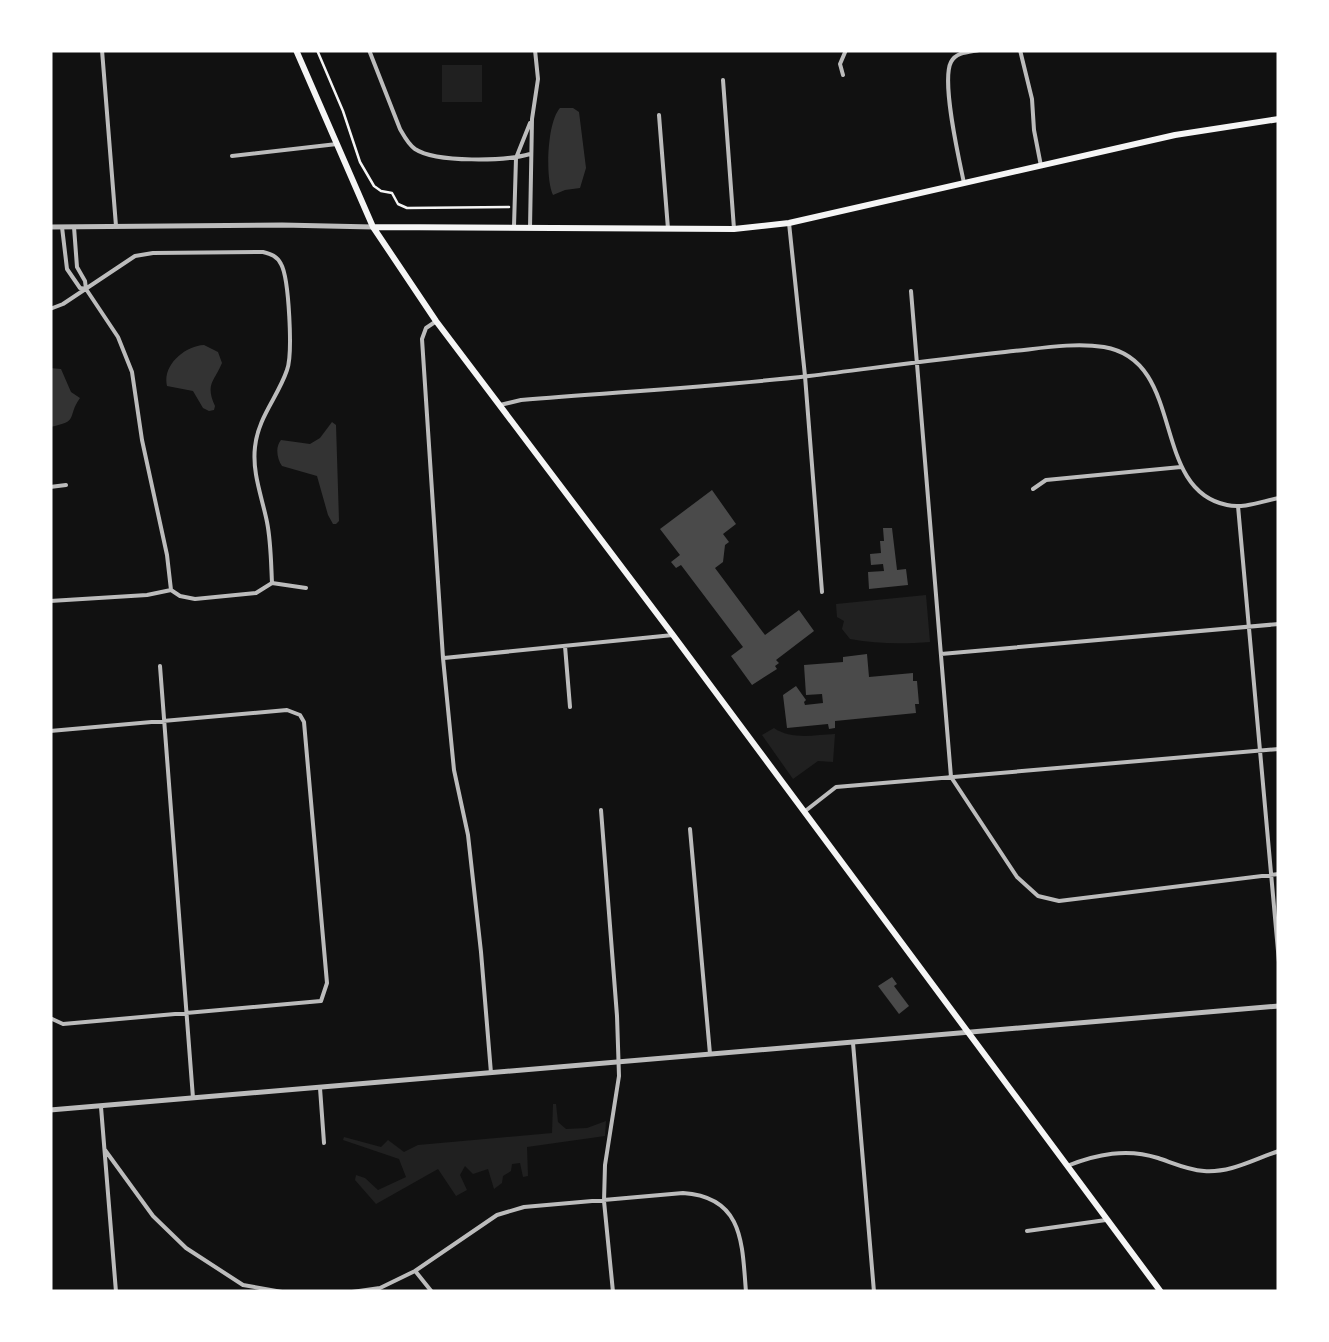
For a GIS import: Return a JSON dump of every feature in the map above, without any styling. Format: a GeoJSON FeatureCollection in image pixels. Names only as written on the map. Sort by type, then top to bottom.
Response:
{"type":"FeatureCollection","features":[{"type":"Feature","properties":{"kind":"main road"},"geometry":{"type":"LineString","coordinates":[[296,50],[373,227],[436,321],[1161,1292]]}},
{"type":"Feature","properties":{"kind":"main road"},"geometry":{"type":"LineString","coordinates":[[373,227],[734,229],[789,222],[1204,130],[1279,118]]}},
{"type":"Feature","properties":{"kind":"street"},"geometry":{"type":"LineString","coordinates":[[102,50],[116,226]]}},
{"type":"Feature","properties":{"kind":"street"},"geometry":{"type":"LineString","coordinates":[[368,50],[400,129],[412,146],[441,158],[516,158],[530,154]]}},
{"type":"Feature","properties":{"kind":"street"},"geometry":{"type":"LineString","coordinates":[[530,228],[530,154],[538,79],[535,50]]}},
{"type":"Feature","properties":{"kind":"street"},"geometry":{"type":"LineString","coordinates":[[843,75],[840,64],[846,50]]}},
{"type":"Feature","properties":{"kind":"street"},"geometry":{"type":"LineString","coordinates":[[964,184],[950,110],[949,66],[960,53],[980,50]]}},
{"type":"Feature","properties":{"kind":"street"},"geometry":{"type":"LineString","coordinates":[[1020,50],[1042,166]]}},
{"type":"Feature","properties":{"kind":"street"},"geometry":{"type":"LineString","coordinates":[[723,80],[734,229]]}},
{"type":"Feature","properties":{"kind":"street"},"geometry":{"type":"LineString","coordinates":[[658,115],[668,229]]}},
{"type":"Feature","properties":{"kind":"street"},"geometry":{"type":"LineString","coordinates":[[514,228],[516,158],[532,119]]}},
{"type":"Feature","properties":{"kind":"street"},"geometry":{"type":"LineString","coordinates":[[232,156],[337,144]]}},
{"type":"Feature","properties":{"kind":"street"},"geometry":{"type":"LineString","coordinates":[[789,222],[822,592]]}},
{"type":"Feature","properties":{"kind":"street"},"geometry":{"type":"LineString","coordinates":[[50,227],[373,227]]}},
{"type":"Feature","properties":{"kind":"street"},"geometry":{"type":"LineString","coordinates":[[62,227],[66,269],[86,290]]}},
{"type":"Feature","properties":{"kind":"street"},"geometry":{"type":"LineString","coordinates":[[74,227],[77,267],[86,290],[118,337],[132,372],[171,590]]}},
{"type":"Feature","properties":{"kind":"street"},"geometry":{"type":"LineString","coordinates":[[50,309],[135,256],[153,252],[263,252],[280,261],[291,348],[289,366],[258,427],[254,449],[255,478],[267,523],[272,583]]}},
{"type":"Feature","properties":{"kind":"street"},"geometry":{"type":"LineString","coordinates":[[911,290],[951,777],[1017,877],[1038,896],[1059,902],[1279,874]]}},
{"type":"Feature","properties":{"kind":"street"},"geometry":{"type":"LineString","coordinates":[[436,321],[426,328],[422,339],[444,658],[454,770],[468,835],[491,1073]]}},
{"type":"Feature","properties":{"kind":"street"},"geometry":{"type":"LineString","coordinates":[[500,405],[520,400],[1100,346],[1118,351],[1134,362],[1151,382],[1180,467],[1197,491],[1227,506],[1279,498]]}},
{"type":"Feature","properties":{"kind":"street"},"geometry":{"type":"LineString","coordinates":[[1034,490],[1046,480],[1180,467]]}},
{"type":"Feature","properties":{"kind":"street"},"geometry":{"type":"LineString","coordinates":[[50,487],[66,485]]}},
{"type":"Feature","properties":{"kind":"street"},"geometry":{"type":"LineString","coordinates":[[1238,506],[1279,962]]}},
{"type":"Feature","properties":{"kind":"street"},"geometry":{"type":"LineString","coordinates":[[50,600],[147,595],[171,590],[195,598],[256,593],[272,583],[306,588]]}},
{"type":"Feature","properties":{"kind":"street"},"geometry":{"type":"LineString","coordinates":[[941,654],[1279,624]]}},
{"type":"Feature","properties":{"kind":"street"},"geometry":{"type":"LineString","coordinates":[[444,658],[673,635]]}},
{"type":"Feature","properties":{"kind":"street"},"geometry":{"type":"LineString","coordinates":[[565,646],[570,707]]}},
{"type":"Feature","properties":{"kind":"street"},"geometry":{"type":"LineString","coordinates":[[160,666],[193,1098]]}},
{"type":"Feature","properties":{"kind":"street"},"geometry":{"type":"LineString","coordinates":[[50,731],[287,710],[300,715],[304,722],[327,984],[320,1000],[63,1024],[50,1018]]}},
{"type":"Feature","properties":{"kind":"street"},"geometry":{"type":"LineString","coordinates":[[804,812],[836,787],[1279,749]]}},
{"type":"Feature","properties":{"kind":"street"},"geometry":{"type":"LineString","coordinates":[[601,810],[619,1076],[605,1165],[604,1201],[613,1292]]}},
{"type":"Feature","properties":{"kind":"street"},"geometry":{"type":"LineString","coordinates":[[690,830],[710,1054]]}},
{"type":"Feature","properties":{"kind":"street"},"geometry":{"type":"LineString","coordinates":[[50,1110],[1279,1006]]}},
{"type":"Feature","properties":{"kind":"street"},"geometry":{"type":"LineString","coordinates":[[853,1042],[874,1292]]}},
{"type":"Feature","properties":{"kind":"street"},"geometry":{"type":"LineString","coordinates":[[320,1087],[324,1143]]}},
{"type":"Feature","properties":{"kind":"street"},"geometry":{"type":"LineString","coordinates":[[100,1106],[116,1292]]}},
{"type":"Feature","properties":{"kind":"street"},"geometry":{"type":"LineString","coordinates":[[104,1150],[153,1216],[186,1248],[243,1289],[282,1292]]}},
{"type":"Feature","properties":{"kind":"street"},"geometry":{"type":"LineString","coordinates":[[1067,1166],[1088,1158],[1132,1152],[1192,1169],[1215,1171],[1279,1152]]}},
{"type":"Feature","properties":{"kind":"street"},"geometry":{"type":"LineString","coordinates":[[352,1292],[380,1288],[415,1271],[497,1215],[524,1207],[665,1193],[698,1194],[718,1204],[736,1223],[742,1243],[746,1292]]}},
{"type":"Feature","properties":{"kind":"street"},"geometry":{"type":"LineString","coordinates":[[1026,1230],[1106,1220]]}},
{"type":"Feature","properties":{"kind":"street"},"geometry":{"type":"LineString","coordinates":[[415,1271],[432,1292]]}},
{"type":"Feature","properties":{"kind":"path"},"geometry":{"type":"LineString","coordinates":[[317,50],[360,162],[374,186],[392,193],[398,204],[406,208],[515,208]]}},
{"type":"Feature","properties":{"kind":"shaded area"},"geometry":{"type":"Polygon","coordinates":[[[442,65],[482,65],[482,102],[442,102],[442,65]]]}},
{"type":"Feature","properties":{"kind":"shaded area"},"geometry":{"type":"Polygon","coordinates":[[[560,108],[579,112],[586,168],[580,188],[553,195],[549,150],[552,125],[560,108]]]}},
{"type":"Feature","properties":{"kind":"shaded area"},"geometry":{"type":"Polygon","coordinates":[[[204,345],[218,352],[222,363],[212,383],[214,410],[209,411],[193,391],[167,386],[166,378],[176,358],[204,345]]]}},
{"type":"Feature","properties":{"kind":"shaded area"},"geometry":{"type":"Polygon","coordinates":[[[50,368],[61,369],[71,392],[80,398],[69,420],[50,427],[50,368]]]}},
{"type":"Feature","properties":{"kind":"shaded area"},"geometry":{"type":"Polygon","coordinates":[[[332,422],[336,425],[336,524],[328,515],[317,476],[282,466],[277,453],[281,440],[310,444],[332,422]]]}},
{"type":"Feature","properties":{"kind":"shaded area"},"geometry":{"type":"Polygon","coordinates":[[[926,595],[930,642],[850,639],[842,629],[844,621],[837,617],[836,604],[926,595]]]}},
{"type":"Feature","properties":{"kind":"shaded area"},"geometry":{"type":"Polygon","coordinates":[[[774,728],[795,735],[835,734],[833,762],[818,761],[793,779],[762,735],[774,728]]]}},
{"type":"Feature","properties":{"kind":"shaded area"},"geometry":{"type":"Polygon","coordinates":[[[553,1104],[558,1122],[566,1129],[587,1128],[606,1121],[605,1136],[527,1147],[528,1176],[523,1177],[520,1163],[512,1164],[511,1171],[494,1189],[488,1169],[473,1174],[465,1166],[460,1175],[467,1190],[456,1196],[438,1169],[376,1204],[355,1180],[356,1175],[378,1190],[406,1177],[399,1159],[343,1140],[344,1137],[381,1147],[388,1140],[404,1152],[418,1145],[552,1133],[553,1104]]]}},
{"type":"Feature","properties":{"kind":"building"},"geometry":{"type":"Polygon","coordinates":[[[712,490],[736,524],[723,534],[729,542],[723,562],[715,568],[765,635],[799,610],[814,631],[776,660],[777,669],[752,685],[731,656],[743,647],[681,565],[676,568],[671,562],[680,555],[660,529],[712,490]]]}},
{"type":"Feature","properties":{"kind":"building"},"geometry":{"type":"Polygon","coordinates":[[[883,528],[892,528],[897,570],[906,569],[908,585],[869,589],[868,572],[884,571],[883,564],[871,565],[870,554],[881,553],[883,528]]]}},
{"type":"Feature","properties":{"kind":"building"},"geometry":{"type":"Polygon","coordinates":[[[867,654],[869,677],[913,673],[919,704],[915,704],[916,713],[835,721],[835,728],[829,729],[828,724],[787,728],[783,695],[796,686],[806,700],[805,705],[823,703],[822,694],[806,695],[804,665],[843,662],[843,657],[867,654]]]}},
{"type":"Feature","properties":{"kind":"building"},"geometry":{"type":"Polygon","coordinates":[[[892,977],[909,1006],[899,1014],[878,986],[892,977]]]}}]}
